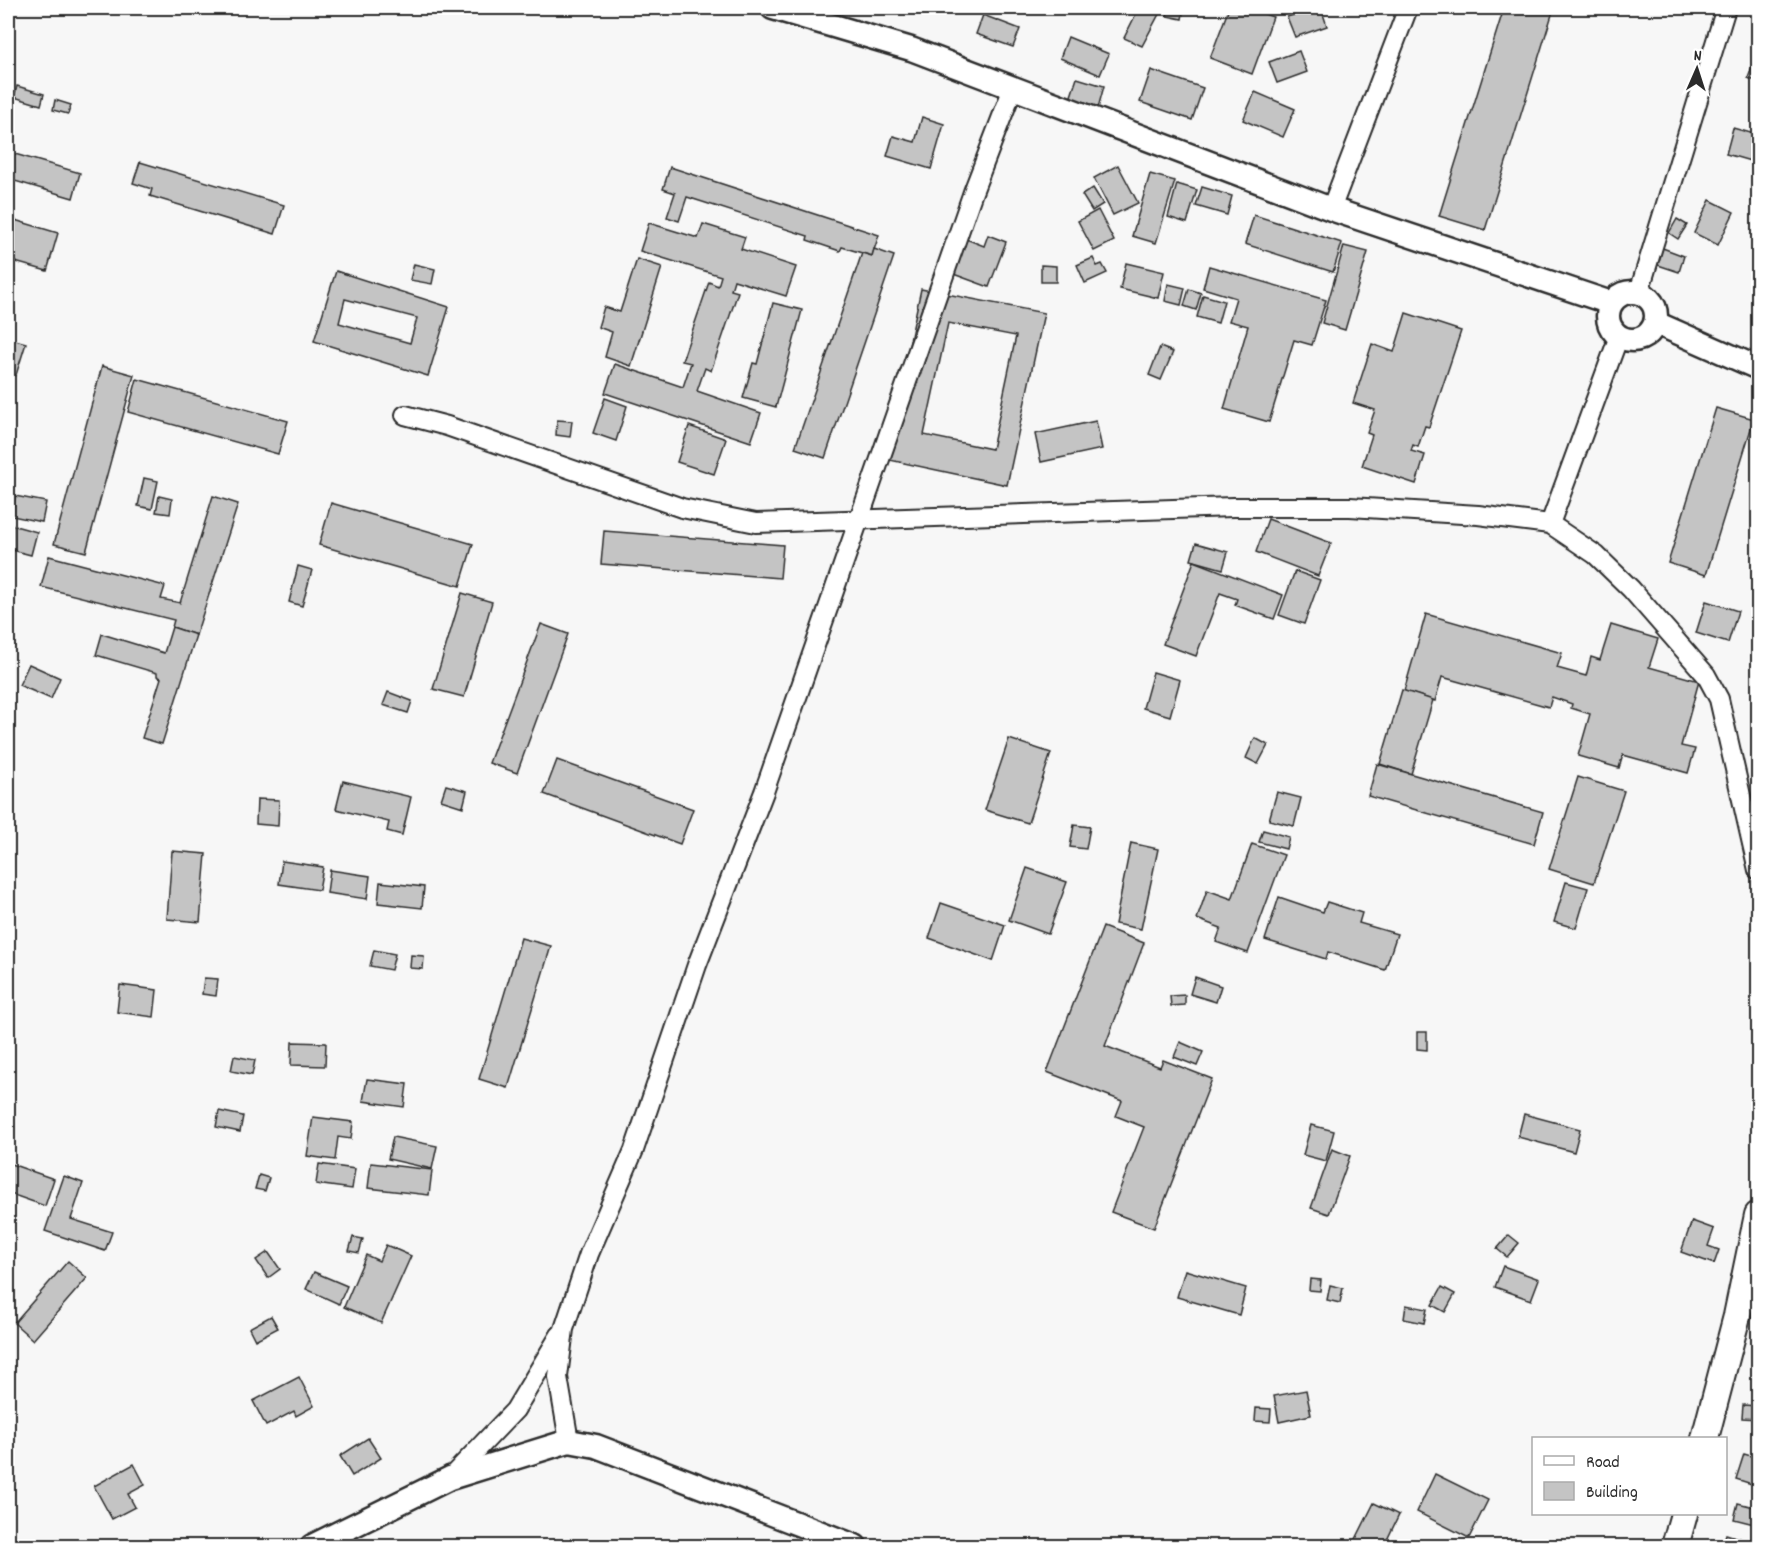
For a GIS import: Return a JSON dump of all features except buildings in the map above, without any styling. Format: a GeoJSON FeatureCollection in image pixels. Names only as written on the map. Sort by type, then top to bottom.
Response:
{"type":"FeatureCollection","features":[{"type":"Feature","properties":{"kind":"main road"},"geometry":{"type":"LineString","coordinates":[[1705,1437],[1737,1316],[1758,1215]]}},
{"type":"Feature","properties":{"kind":"main road"},"geometry":{"type":"LineString","coordinates":[[1675,1546],[1684,1515]]}},
{"type":"Feature","properties":{"kind":"street"},"geometry":{"type":"LineString","coordinates":[[773,8],[911,48],[1331,209],[1611,303]]}},
{"type":"Feature","properties":{"kind":"street"},"geometry":{"type":"LineString","coordinates":[[1331,209],[1408,8]]}},
{"type":"Feature","properties":{"kind":"street"},"geometry":{"type":"LineString","coordinates":[[1639,292],[1726,8]]}},
{"type":"Feature","properties":{"kind":"street"},"geometry":{"type":"LineString","coordinates":[[569,1441],[558,1377],[564,1329],[589,1254],[634,1150],[697,965],[764,792],[973,192],[1013,88]]}},
{"type":"Feature","properties":{"kind":"street"},"geometry":{"type":"LineString","coordinates":[[1623,292],[1639,292],[1652,300],[1657,315],[1656,323],[1645,337],[1628,340],[1619,336],[1608,321],[1611,303],[1623,292]]}},
{"type":"Feature","properties":{"kind":"street"},"geometry":{"type":"LineString","coordinates":[[1656,323],[1758,368]]}},
{"type":"Feature","properties":{"kind":"street"},"geometry":{"type":"LineString","coordinates":[[1550,524],[1619,336]]}},
{"type":"Feature","properties":{"kind":"street"},"geometry":{"type":"LineString","coordinates":[[405,415],[447,426],[682,508],[756,523],[1233,507],[1326,507],[1478,515],[1550,524],[1596,555],[1631,589],[1706,675],[1719,699],[1758,870]]}},
{"type":"Feature","properties":{"kind":"street"},"geometry":{"type":"LineString","coordinates":[[450,1478],[515,1410],[564,1329]]}},
{"type":"Feature","properties":{"kind":"street"},"geometry":{"type":"LineString","coordinates":[[312,1546],[450,1478],[569,1441],[596,1446],[855,1546]]}}]}
